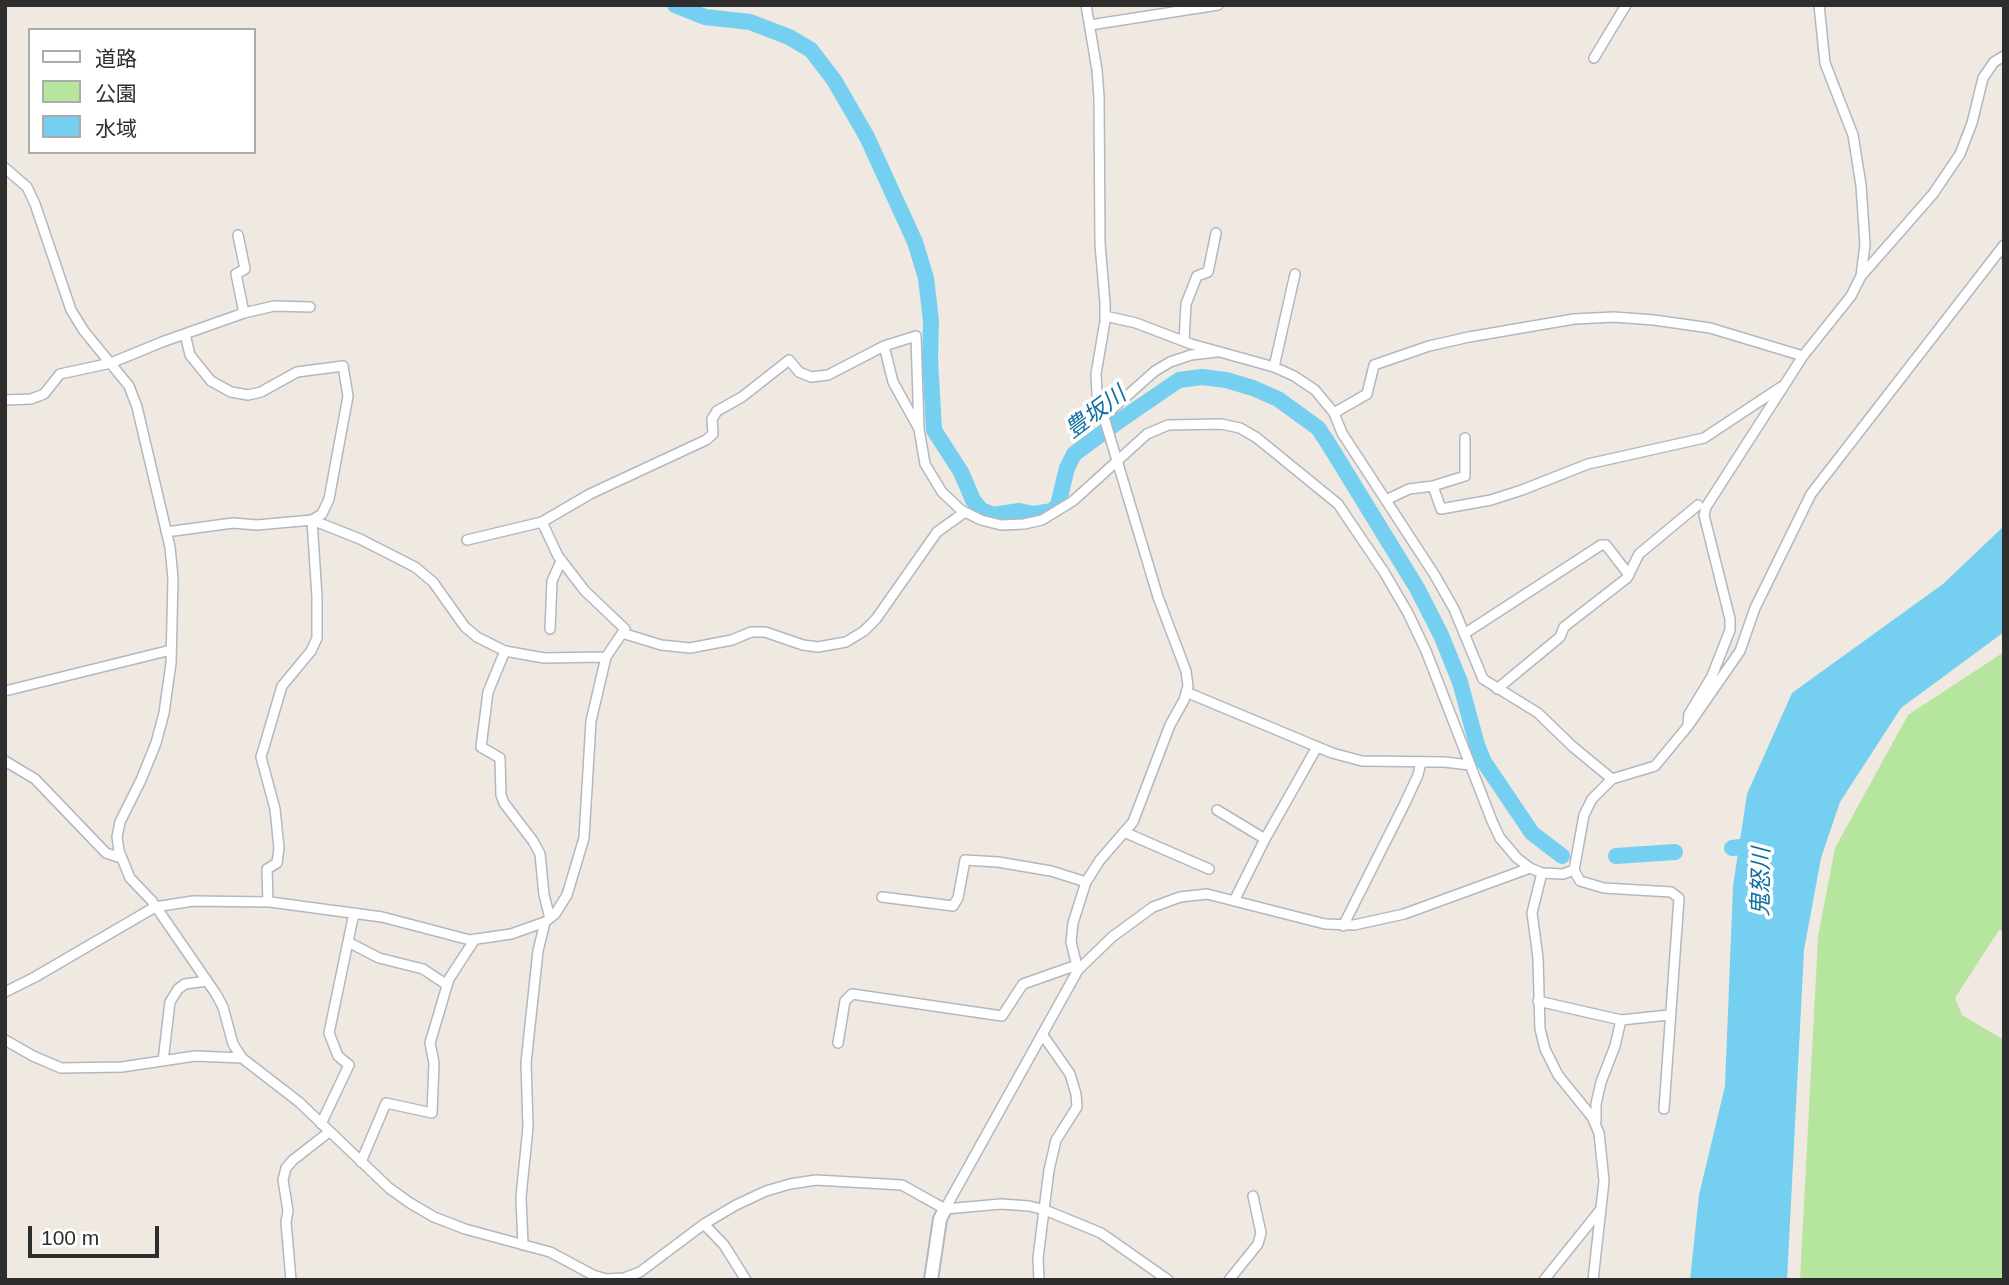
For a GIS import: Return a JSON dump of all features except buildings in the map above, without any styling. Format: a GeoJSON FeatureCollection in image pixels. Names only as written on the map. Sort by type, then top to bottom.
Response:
{"type":"FeatureCollection","features":[{"type":"Feature","properties":{"kind":"street"},"geometry":{"type":"LineString","coordinates":[[1078,967],[1071,942],[1073,923],[1086,882],[1100,860],[1133,822],[1170,724],[1186,692],[1186,671],[1157,597],[1097,394],[1096,374],[1105,316],[1100,243],[1099,97],[1086,5]]}},
{"type":"Feature","properties":{"kind":"street"},"geometry":{"type":"LineString","coordinates":[[1090,25],[1218,5]]}},
{"type":"Feature","properties":{"kind":"street"},"geometry":{"type":"LineString","coordinates":[[1594,58],[1626,5]]}},
{"type":"Feature","properties":{"kind":"street"},"geometry":{"type":"LineString","coordinates":[[1819,5],[1825,63],[1853,135],[1861,185],[1865,245],[1861,276]]}},
{"type":"Feature","properties":{"kind":"street"},"geometry":{"type":"LineString","coordinates":[[1688,726],[1689,714],[1712,676],[1730,630],[1730,619],[1704,515],[1706,507],[1803,356],[1851,296],[1861,276],[1933,194],[1960,154],[1972,123],[1983,78],[1994,62],[2004,56]]}},
{"type":"Feature","properties":{"kind":"street"},"geometry":{"type":"LineString","coordinates":[[5,169],[27,187],[35,204],[71,310],[84,331],[129,386],[137,407],[166,532],[173,579],[171,650],[164,713],[156,743],[120,822],[117,837],[121,858],[130,878],[155,906],[223,1007],[227,1031],[242,1058],[299,1102],[389,1188],[434,1217],[465,1229],[550,1252],[606,1279],[624,1278],[640,1272],[704,1224],[736,1205],[766,1191],[816,1180],[902,1185],[944,1209],[1001,1204],[1045,1210],[1101,1233],[1168,1280]]}},
{"type":"Feature","properties":{"kind":"street"},"geometry":{"type":"LineString","coordinates":[[1184,341],[1186,304],[1197,276],[1208,272],[1216,233]]}},
{"type":"Feature","properties":{"kind":"street"},"geometry":{"type":"LineString","coordinates":[[239,235],[245,269],[236,274],[244,313]]}},
{"type":"Feature","properties":{"kind":"street"},"geometry":{"type":"LineString","coordinates":[[1664,1109],[1679,898],[1671,892],[1604,888],[1580,881],[1574,866],[1584,815],[1592,799],[1612,779],[1655,766],[1688,726],[1740,651],[1755,608],[1811,494],[2004,245]]}},
{"type":"Feature","properties":{"kind":"street"},"geometry":{"type":"LineString","coordinates":[[1274,367],[1295,274]]}},
{"type":"Feature","properties":{"kind":"street"},"geometry":{"type":"LineString","coordinates":[[5,400],[31,399],[44,394],[60,374],[111,363],[244,313],[274,306],[310,307]]}},
{"type":"Feature","properties":{"kind":"street"},"geometry":{"type":"LineString","coordinates":[[1105,316],[1136,323],[1184,341],[1274,367],[1315,390],[1334,413],[1342,433],[1434,574],[1454,609],[1483,679],[1538,713],[1612,779]]}},
{"type":"Feature","properties":{"kind":"street"},"geometry":{"type":"LineString","coordinates":[[1334,413],[1367,394],[1374,365],[1429,346],[1574,319],[1648,319],[1710,328],[1803,356]]}},
{"type":"Feature","properties":{"kind":"street"},"geometry":{"type":"LineString","coordinates":[[166,532],[233,523],[257,525],[312,520],[322,514],[330,499],[348,396],[343,366],[297,372],[261,393],[248,395],[231,392],[211,382],[190,355],[185,334]]}},
{"type":"Feature","properties":{"kind":"street"},"geometry":{"type":"LineString","coordinates":[[467,540],[542,522],[590,494],[706,440],[713,433],[712,419],[717,411],[742,397],[789,360],[799,372],[811,377],[828,375],[884,346],[916,336],[919,429],[930,476],[942,492],[965,512],[981,520],[1001,525],[1042,520],[1073,501],[1147,434],[1168,425],[1221,424],[1240,428],[1257,438],[1338,504],[1384,572],[1408,612],[1426,651],[1500,838],[1517,858],[1542,873],[1563,874],[1574,866]]}},
{"type":"Feature","properties":{"kind":"street"},"geometry":{"type":"LineString","coordinates":[[884,346],[893,382],[919,429]]}},
{"type":"Feature","properties":{"kind":"street"},"geometry":{"type":"LineString","coordinates":[[1104,419],[1155,371],[1170,362],[1191,355],[1221,352]]}},
{"type":"Feature","properties":{"kind":"street"},"geometry":{"type":"LineString","coordinates":[[1433,486],[1441,509],[1491,500],[1588,464],[1704,438],[1785,385]]}},
{"type":"Feature","properties":{"kind":"street"},"geometry":{"type":"LineString","coordinates":[[1387,500],[1409,489],[1433,486],[1465,476],[1465,438]]}},
{"type":"Feature","properties":{"kind":"street"},"geometry":{"type":"LineString","coordinates":[[1497,689],[1560,637],[1564,626],[1629,575],[1639,554],[1698,505]]}},
{"type":"Feature","properties":{"kind":"street"},"geometry":{"type":"LineString","coordinates":[[622,633],[661,645],[690,648],[732,640],[751,632],[765,632],[803,645],[818,647],[846,642],[876,620],[937,532],[965,512]]}},
{"type":"Feature","properties":{"kind":"street"},"geometry":{"type":"LineString","coordinates":[[312,520],[360,539],[415,568],[433,582],[466,627],[477,637],[505,650],[544,659],[606,657]]}},
{"type":"Feature","properties":{"kind":"street"},"geometry":{"type":"LineString","coordinates":[[268,902],[267,869],[277,863],[279,848],[275,809],[261,757],[282,686],[311,651],[317,638],[312,520]]}},
{"type":"Feature","properties":{"kind":"street"},"geometry":{"type":"LineString","coordinates":[[523,1245],[521,1197],[528,1127],[526,1063],[538,951],[548,920],[567,895],[584,838],[591,721],[606,657],[625,629],[621,622],[585,591],[561,561],[542,522]]}},
{"type":"Feature","properties":{"kind":"street"},"geometry":{"type":"LineString","coordinates":[[1464,634],[1601,545],[1606,545],[1629,575]]}},
{"type":"Feature","properties":{"kind":"street"},"geometry":{"type":"LineString","coordinates":[[550,629],[552,581],[561,561]]}},
{"type":"Feature","properties":{"kind":"street"},"geometry":{"type":"LineString","coordinates":[[5,691],[171,650]]}},
{"type":"Feature","properties":{"kind":"street"},"geometry":{"type":"LineString","coordinates":[[505,650],[488,692],[481,747],[500,758],[500,795],[540,854],[548,920]]}},
{"type":"Feature","properties":{"kind":"street"},"geometry":{"type":"LineString","coordinates":[[1186,692],[1317,747],[1362,761],[1470,765]]}},
{"type":"Feature","properties":{"kind":"street"},"geometry":{"type":"LineString","coordinates":[[1234,901],[1265,839],[1317,747]]}},
{"type":"Feature","properties":{"kind":"street"},"geometry":{"type":"LineString","coordinates":[[5,761],[35,779],[106,853],[121,858]]}},
{"type":"Feature","properties":{"kind":"street"},"geometry":{"type":"LineString","coordinates":[[1343,926],[1405,803],[1421,762]]}},
{"type":"Feature","properties":{"kind":"street"},"geometry":{"type":"LineString","coordinates":[[1217,810],[1265,839]]}},
{"type":"Feature","properties":{"kind":"street"},"geometry":{"type":"LineString","coordinates":[[1124,832],[1209,869]]}},
{"type":"Feature","properties":{"kind":"street"},"geometry":{"type":"LineString","coordinates":[[882,897],[953,906],[958,898],[965,860],[998,862],[1051,871],[1086,882]]}},
{"type":"Feature","properties":{"kind":"street"},"geometry":{"type":"LineString","coordinates":[[931,1280],[940,1219],[944,1209],[1078,967],[1112,937],[1153,907],[1180,897],[1207,894],[1343,926],[1377,922],[1404,914],[1530,868]]}},
{"type":"Feature","properties":{"kind":"street"},"geometry":{"type":"LineString","coordinates":[[1542,873],[1532,913],[1538,958],[1540,1029],[1545,1049],[1558,1075],[1597,1127]]}},
{"type":"Feature","properties":{"kind":"street"},"geometry":{"type":"LineString","coordinates":[[5,992],[155,906],[193,901],[268,902],[408,922],[426,930],[470,940],[511,934],[548,920]]}},
{"type":"Feature","properties":{"kind":"street"},"geometry":{"type":"LineString","coordinates":[[321,1124],[349,1065],[338,1056],[330,1032],[354,913]]}},
{"type":"Feature","properties":{"kind":"street"},"geometry":{"type":"LineString","coordinates":[[361,1162],[386,1103],[432,1113],[434,1063],[430,1043],[447,985],[475,939]]}},
{"type":"Feature","properties":{"kind":"street"},"geometry":{"type":"LineString","coordinates":[[348,942],[379,958],[424,969],[447,985]]}},
{"type":"Feature","properties":{"kind":"street"},"geometry":{"type":"LineString","coordinates":[[838,1043],[845,1000],[852,994],[1002,1016],[1023,984],[1078,967]]}},
{"type":"Feature","properties":{"kind":"street"},"geometry":{"type":"LineString","coordinates":[[163,1061],[170,1002],[178,989],[185,984],[206,981]]}},
{"type":"Feature","properties":{"kind":"street"},"geometry":{"type":"LineString","coordinates":[[1538,1001],[1621,1020],[1669,1015]]}},
{"type":"Feature","properties":{"kind":"street"},"geometry":{"type":"LineString","coordinates":[[1593,1280],[1604,1181],[1597,1104],[1601,1082],[1615,1046],[1621,1020]]}},
{"type":"Feature","properties":{"kind":"street"},"geometry":{"type":"LineString","coordinates":[[1039,1280],[1038,1258],[1049,1170],[1056,1140],[1076,1107],[1076,1094],[1070,1074],[1042,1034]]}},
{"type":"Feature","properties":{"kind":"street"},"geometry":{"type":"LineString","coordinates":[[5,1040],[61,1068],[122,1068],[195,1056],[242,1058]]}},
{"type":"Feature","properties":{"kind":"street"},"geometry":{"type":"LineString","coordinates":[[291,1280],[286,1222],[288,1211],[283,1180],[286,1168],[329,1132]]}},
{"type":"Feature","properties":{"kind":"street"},"geometry":{"type":"LineString","coordinates":[[1229,1280],[1258,1244],[1261,1233],[1253,1196]]}},
{"type":"Feature","properties":{"kind":"street"},"geometry":{"type":"LineString","coordinates":[[1544,1280],[1602,1208]]}},
{"type":"Feature","properties":{"kind":"street"},"geometry":{"type":"LineString","coordinates":[[704,1224],[724,1245],[746,1280]]}},
{"type":"Feature","properties":{"kind":"green space"},"geometry":{"type":"Polygon","coordinates":[[[2004,652],[2004,928],[1999,930],[1955,998],[1962,1015],[2004,1040],[2004,1280],[1800,1280],[1818,937],[1835,848],[1908,715],[2004,652]]]}},
{"type":"Feature","properties":{"kind":"water","name":"鬼怒川"},"geometry":{"type":"Polygon","coordinates":[[[2004,526],[2004,632],[1901,708],[1840,802],[1821,858],[1804,950],[1787,1280],[1690,1280],[1699,1195],[1725,1086],[1733,886],[1747,794],[1792,693],[1943,584],[2004,526]]]}},
{"type":"Feature","properties":{"kind":"waterway","name":"豊坂川"},"geometry":{"type":"LineString","coordinates":[[675,5],[705,17],[750,22],[789,37],[811,50],[834,80],[867,137],[915,242],[926,278],[931,321],[934,430],[981,510],[993,515],[1019,511],[1034,514],[1052,511],[1058,505],[1067,468],[1074,454],[1179,380],[1202,377],[1226,380],[1278,399],[1318,428],[1328,443],[1417,588],[1441,635],[1460,682],[1484,762],[1532,833],[1562,856]]}},
{"type":"Feature","properties":{"kind":"waterway","name":"豊坂川"},"geometry":{"type":"LineString","coordinates":[[1732,848],[1758,845]]}},
{"type":"Feature","properties":{"kind":"waterway","name":"豊坂川"},"geometry":{"type":"LineString","coordinates":[[1616,856],[1675,852]]}}]}
